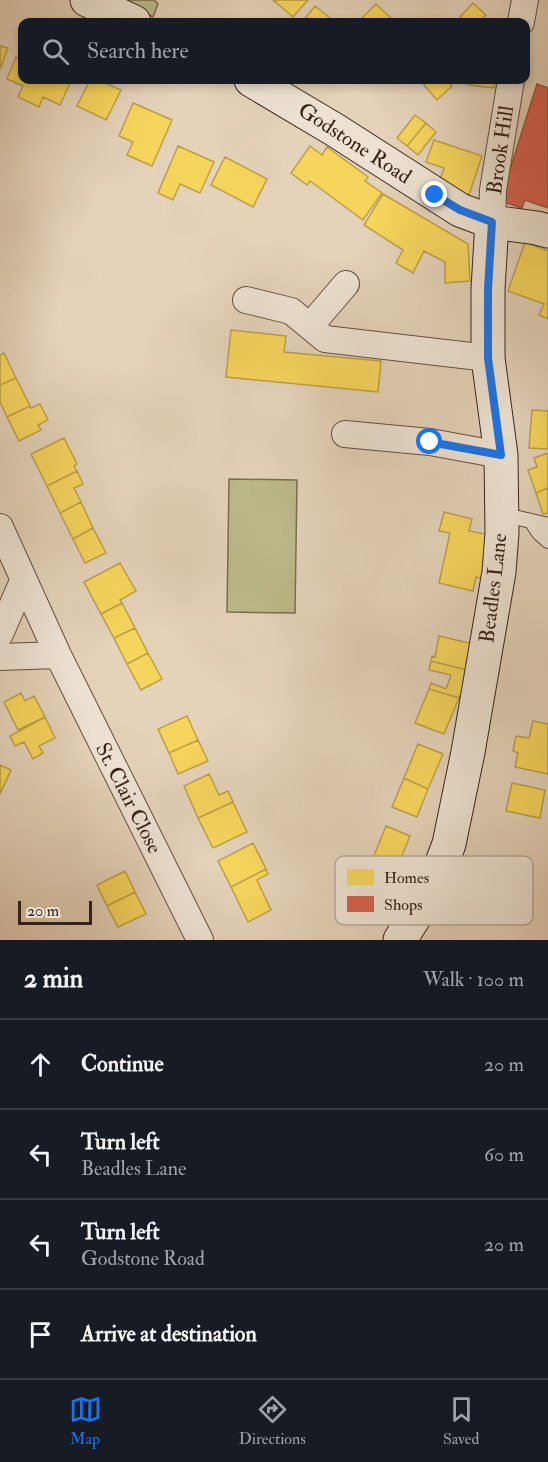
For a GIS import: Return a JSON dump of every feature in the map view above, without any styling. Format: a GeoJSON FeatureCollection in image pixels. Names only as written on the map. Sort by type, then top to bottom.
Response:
{"type":"FeatureCollection","features":[{"type":"Feature","properties":{"kind":"street"},"geometry":{"type":"LineString","coordinates":[[87,0],[125,18]]}},
{"type":"Feature","properties":{"kind":"street"},"geometry":{"type":"LineString","coordinates":[[522,18],[525,0]]}},
{"type":"Feature","properties":{"kind":"street","name":"Godstone Road"},"geometry":{"type":"LineString","coordinates":[[258,84],[335,130],[460,210],[492,222],[548,231]]}},
{"type":"Feature","properties":{"kind":"street","name":"Brook Hill"},"geometry":{"type":"LineString","coordinates":[[492,222],[493,190],[510,84]]}},
{"type":"Feature","properties":{"kind":"street","name":"Beadles Lane"},"geometry":{"type":"LineString","coordinates":[[445,856],[454,824],[499,572],[516,518],[501,455],[488,358],[488,289],[492,222]]}},
{"type":"Feature","properties":{"kind":"street"},"geometry":{"type":"LineString","coordinates":[[310,326],[346,284]]}},
{"type":"Feature","properties":{"kind":"street"},"geometry":{"type":"LineString","coordinates":[[246,300],[291,311],[326,339],[488,358]]}},
{"type":"Feature","properties":{"kind":"street"},"geometry":{"type":"LineString","coordinates":[[345,434],[430,442],[501,455]]}},
{"type":"Feature","properties":{"kind":"street","name":"St. Clair Close"},"geometry":{"type":"LineString","coordinates":[[0,527],[58,655],[200,940]]}},
{"type":"Feature","properties":{"kind":"street"},"geometry":{"type":"LineString","coordinates":[[0,634],[23,580]]}},
{"type":"Feature","properties":{"kind":"street"},"geometry":{"type":"LineString","coordinates":[[0,657],[58,655]]}},
{"type":"Feature","properties":{"kind":"street","name":"Beadles Lane"},"geometry":{"type":"LineString","coordinates":[[400,940],[410,925]]}},
{"type":"Feature","properties":{"kind":"lane"},"geometry":{"type":"LineString","coordinates":[[516,518],[548,525]]}},
{"type":"Feature","properties":{"kind":"lane"},"geometry":{"type":"LineString","coordinates":[[516,518],[548,541]]}},
{"type":"Feature","properties":{"kind":"shaded area"},"geometry":{"type":"Polygon","coordinates":[[[111,0],[154,0],[158,4],[153,17],[124,2],[111,0]]]}},
{"type":"Feature","properties":{"kind":"shaded area"},"geometry":{"type":"Polygon","coordinates":[[[229,479],[297,480],[295,613],[227,612],[229,479]]]}},
{"type":"Feature","properties":{"kind":"building: Homes"},"geometry":{"type":"Polygon","coordinates":[[[273,0],[308,0],[293,17],[273,0]]]}},
{"type":"Feature","properties":{"kind":"building: Homes"},"geometry":{"type":"Polygon","coordinates":[[[473,3],[486,15],[483,18],[460,17],[473,3]]]}},
{"type":"Feature","properties":{"kind":"building: Homes"},"geometry":{"type":"Polygon","coordinates":[[[376,4],[391,18],[362,18],[376,4]]]}},
{"type":"Feature","properties":{"kind":"building: Homes"},"geometry":{"type":"Polygon","coordinates":[[[315,6],[330,18],[305,18],[315,6]]]}},
{"type":"Feature","properties":{"kind":"building: Homes"},"geometry":{"type":"Polygon","coordinates":[[[0,46],[8,48],[0,69],[0,46]]]}},
{"type":"Feature","properties":{"kind":"building: Homes"},"geometry":{"type":"Polygon","coordinates":[[[16,57],[18,58],[18,84],[7,79],[16,57]]]}},
{"type":"Feature","properties":{"kind":"building: Homes"},"geometry":{"type":"Polygon","coordinates":[[[18,84],[70,84],[60,105],[43,97],[39,107],[18,97],[23,86],[18,84]]]}},
{"type":"Feature","properties":{"kind":"building: Homes"},"geometry":{"type":"Polygon","coordinates":[[[88,84],[107,84],[121,90],[106,120],[77,106],[88,84]]]}},
{"type":"Feature","properties":{"kind":"building: Homes"},"geometry":{"type":"Polygon","coordinates":[[[450,84],[452,86],[437,100],[424,85],[450,84]]]}},
{"type":"Feature","properties":{"kind":"building: Homes"},"geometry":{"type":"Polygon","coordinates":[[[469,84],[494,84],[494,88],[469,84]]]}},
{"type":"Feature","properties":{"kind":"building: Homes"},"geometry":{"type":"Polygon","coordinates":[[[133,103],[172,120],[152,166],[127,155],[133,142],[119,136],[133,103]]]}},
{"type":"Feature","properties":{"kind":"building: Homes"},"geometry":{"type":"Polygon","coordinates":[[[415,115],[426,123],[407,146],[397,138],[415,115]]]}},
{"type":"Feature","properties":{"kind":"building: Homes"},"geometry":{"type":"Polygon","coordinates":[[[426,123],[436,132],[418,155],[407,146],[426,123]]]}},
{"type":"Feature","properties":{"kind":"building: Homes"},"geometry":{"type":"Polygon","coordinates":[[[434,140],[482,156],[469,195],[438,185],[444,168],[426,162],[434,140]]]}},
{"type":"Feature","properties":{"kind":"building: Homes"},"geometry":{"type":"Polygon","coordinates":[[[178,146],[214,162],[200,193],[180,184],[173,200],[158,193],[178,146]]]}},
{"type":"Feature","properties":{"kind":"building: Homes"},"geometry":{"type":"Polygon","coordinates":[[[310,146],[322,155],[327,147],[368,177],[365,181],[382,193],[363,220],[310,181],[307,185],[291,173],[310,146]]]}},
{"type":"Feature","properties":{"kind":"building: Homes"},"geometry":{"type":"Polygon","coordinates":[[[225,157],[267,179],[253,207],[211,185],[225,157]]]}},
{"type":"Feature","properties":{"kind":"building: Homes"},"geometry":{"type":"Polygon","coordinates":[[[383,194],[468,244],[470,281],[445,283],[445,262],[424,251],[413,273],[396,263],[403,250],[364,225],[383,194]]]}},
{"type":"Feature","properties":{"kind":"building: Homes"},"geometry":{"type":"Polygon","coordinates":[[[525,242],[548,251],[548,319],[539,315],[544,304],[508,291],[525,242]]]}},
{"type":"Feature","properties":{"kind":"building: Homes"},"geometry":{"type":"Polygon","coordinates":[[[231,330],[286,336],[284,352],[381,361],[378,392],[226,377],[231,330]]]}},
{"type":"Feature","properties":{"kind":"building: Homes"},"geometry":{"type":"Polygon","coordinates":[[[4,353],[16,378],[0,385],[0,355],[4,353]]]}},
{"type":"Feature","properties":{"kind":"building: Homes"},"geometry":{"type":"Polygon","coordinates":[[[16,378],[30,406],[7,417],[0,402],[0,385],[16,378]]]}},
{"type":"Feature","properties":{"kind":"building: Homes"},"geometry":{"type":"Polygon","coordinates":[[[40,404],[48,420],[38,425],[41,430],[19,441],[7,417],[30,406],[31,408],[40,404]]]}},
{"type":"Feature","properties":{"kind":"building: Homes"},"geometry":{"type":"Polygon","coordinates":[[[532,410],[548,411],[548,449],[529,448],[532,410]]]}},
{"type":"Feature","properties":{"kind":"building: Homes"},"geometry":{"type":"Polygon","coordinates":[[[64,438],[77,464],[74,466],[77,471],[47,486],[31,454],[64,438]]]}},
{"type":"Feature","properties":{"kind":"building: Homes"},"geometry":{"type":"Polygon","coordinates":[[[548,453],[548,488],[536,493],[528,470],[537,467],[534,458],[548,453]]]}},
{"type":"Feature","properties":{"kind":"building: Homes"},"geometry":{"type":"Polygon","coordinates":[[[77,471],[83,484],[74,488],[81,502],[60,513],[47,486],[77,471]]]}},
{"type":"Feature","properties":{"kind":"building: Homes"},"geometry":{"type":"Polygon","coordinates":[[[548,488],[548,513],[543,514],[536,493],[548,488]]]}},
{"type":"Feature","properties":{"kind":"building: Homes"},"geometry":{"type":"Polygon","coordinates":[[[81,502],[93,528],[73,539],[60,513],[81,502]]]}},
{"type":"Feature","properties":{"kind":"building: Homes"},"geometry":{"type":"Polygon","coordinates":[[[444,512],[472,519],[469,531],[491,535],[482,579],[476,577],[473,591],[439,583],[450,533],[439,531],[444,512]]]}},
{"type":"Feature","properties":{"kind":"building: Homes"},"geometry":{"type":"Polygon","coordinates":[[[93,528],[106,553],[85,563],[73,539],[93,528]]]}},
{"type":"Feature","properties":{"kind":"building: Homes"},"geometry":{"type":"Polygon","coordinates":[[[120,563],[136,591],[120,600],[122,603],[101,614],[84,582],[120,563]]]}},
{"type":"Feature","properties":{"kind":"building: Homes"},"geometry":{"type":"Polygon","coordinates":[[[122,603],[135,628],[114,638],[101,614],[122,603]]]}},
{"type":"Feature","properties":{"kind":"building: Homes"},"geometry":{"type":"Polygon","coordinates":[[[135,628],[148,653],[127,664],[114,638],[135,628]]]}},
{"type":"Feature","properties":{"kind":"building: Homes"},"geometry":{"type":"Polygon","coordinates":[[[439,636],[478,645],[471,671],[431,661],[432,656],[435,657],[439,636]]]}},
{"type":"Feature","properties":{"kind":"building: Homes"},"geometry":{"type":"Polygon","coordinates":[[[148,653],[162,679],[141,690],[127,664],[148,653]]]}},
{"type":"Feature","properties":{"kind":"building: Homes"},"geometry":{"type":"Polygon","coordinates":[[[431,661],[471,671],[464,698],[429,689],[431,683],[446,689],[451,675],[429,670],[431,661]]]}},
{"type":"Feature","properties":{"kind":"building: Homes"},"geometry":{"type":"Polygon","coordinates":[[[429,689],[459,698],[444,734],[415,723],[429,689]]]}},
{"type":"Feature","properties":{"kind":"building: Homes"},"geometry":{"type":"Polygon","coordinates":[[[21,693],[25,701],[34,696],[45,717],[18,730],[4,702],[21,693]]]}},
{"type":"Feature","properties":{"kind":"building: Homes"},"geometry":{"type":"Polygon","coordinates":[[[187,716],[198,740],[169,753],[158,729],[187,716]]]}},
{"type":"Feature","properties":{"kind":"building: Homes"},"geometry":{"type":"Polygon","coordinates":[[[45,717],[55,738],[39,746],[43,753],[33,759],[24,742],[15,746],[10,736],[45,717]]]}},
{"type":"Feature","properties":{"kind":"building: Homes"},"geometry":{"type":"Polygon","coordinates":[[[533,721],[548,724],[548,774],[515,767],[518,753],[513,751],[516,736],[529,738],[533,721]]]}},
{"type":"Feature","properties":{"kind":"building: Homes"},"geometry":{"type":"Polygon","coordinates":[[[198,740],[208,761],[178,774],[169,753],[198,740]]]}},
{"type":"Feature","properties":{"kind":"building: Homes"},"geometry":{"type":"Polygon","coordinates":[[[418,744],[443,754],[428,789],[404,778],[418,744]]]}},
{"type":"Feature","properties":{"kind":"building: Homes"},"geometry":{"type":"Polygon","coordinates":[[[0,765],[11,770],[0,794],[0,765]]]}},
{"type":"Feature","properties":{"kind":"building: Homes"},"geometry":{"type":"Polygon","coordinates":[[[209,774],[219,795],[228,791],[233,802],[198,818],[184,786],[209,774]]]}},
{"type":"Feature","properties":{"kind":"building: Homes"},"geometry":{"type":"Polygon","coordinates":[[[404,778],[428,789],[417,817],[392,807],[404,778]]]}},
{"type":"Feature","properties":{"kind":"building: Homes"},"geometry":{"type":"Polygon","coordinates":[[[512,783],[545,790],[540,818],[506,811],[512,783]]]}},
{"type":"Feature","properties":{"kind":"building: Homes"},"geometry":{"type":"Polygon","coordinates":[[[233,802],[247,832],[213,848],[198,818],[233,802]]]}},
{"type":"Feature","properties":{"kind":"building: Homes"},"geometry":{"type":"Polygon","coordinates":[[[386,826],[410,836],[402,856],[374,856],[386,826]]]}},
{"type":"Feature","properties":{"kind":"building: Homes"},"geometry":{"type":"Polygon","coordinates":[[[253,843],[266,869],[231,887],[218,861],[253,843]]]}},
{"type":"Feature","properties":{"kind":"building: Homes"},"geometry":{"type":"Polygon","coordinates":[[[266,869],[268,874],[257,880],[271,910],[248,922],[231,887],[266,869]]]}},
{"type":"Feature","properties":{"kind":"building: Homes"},"geometry":{"type":"Polygon","coordinates":[[[125,871],[135,892],[107,906],[97,885],[125,871]]]}},
{"type":"Feature","properties":{"kind":"building: Homes"},"geometry":{"type":"Polygon","coordinates":[[[135,892],[146,914],[118,927],[107,906],[135,892]]]}},
{"type":"Feature","properties":{"kind":"building: Shops"},"geometry":{"type":"Polygon","coordinates":[[[537,84],[548,88],[548,208],[525,200],[522,208],[500,201],[537,84]]]}},
{"type":"Feature","properties":{"kind":"route"},"geometry":{"type":"LineString","coordinates":[[430,442],[501,455],[488,358],[488,289],[492,222],[460,210],[435,195]]}}]}
